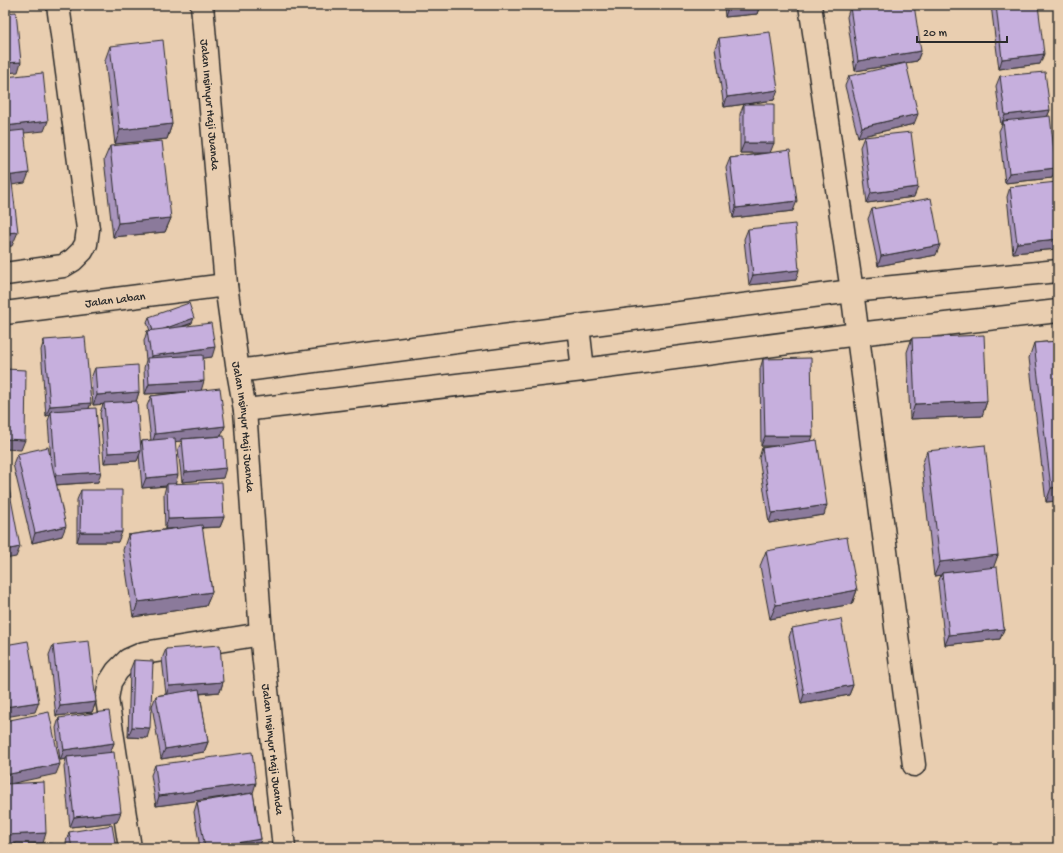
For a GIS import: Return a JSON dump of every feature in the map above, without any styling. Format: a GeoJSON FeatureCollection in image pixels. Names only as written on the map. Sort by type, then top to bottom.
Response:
{"type":"FeatureCollection","features":[{"type":"Feature","properties":{"kind":"street"},"geometry":{"type":"LineString","coordinates":[[5,274],[63,266],[73,260],[82,251],[86,244],[88,228],[58,5]]}},
{"type":"Feature","properties":{"kind":"street","name":"Jalan Insinyur Haji Juanda"},"geometry":{"type":"LineString","coordinates":[[202,5],[226,285],[245,410],[261,634],[284,848]]}},
{"type":"Feature","properties":{"kind":"street"},"geometry":{"type":"LineString","coordinates":[[810,5],[858,334],[914,766]]}},
{"type":"Feature","properties":{"kind":"street"},"geometry":{"type":"LineString","coordinates":[[238,371],[852,291],[1058,271]]}},
{"type":"Feature","properties":{"kind":"street","name":"Jalan Laban"},"geometry":{"type":"LineString","coordinates":[[5,313],[226,285]]}},
{"type":"Feature","properties":{"kind":"street"},"geometry":{"type":"LineString","coordinates":[[245,410],[583,370],[858,334],[1058,311]]}},
{"type":"Feature","properties":{"kind":"street"},"geometry":{"type":"LineString","coordinates":[[578,326],[583,370]]}},
{"type":"Feature","properties":{"kind":"street"},"geometry":{"type":"LineString","coordinates":[[130,848],[107,699],[110,682],[117,671],[128,660],[144,653],[261,634]]}},
{"type":"Feature","properties":{"kind":"building"},"geometry":{"type":"Polygon","coordinates":[[[728,5],[753,5],[728,7],[728,5]]]}},
{"type":"Feature","properties":{"kind":"building"},"geometry":{"type":"Polygon","coordinates":[[[867,5],[914,5],[921,51],[858,61],[850,7],[867,5]]]}},
{"type":"Feature","properties":{"kind":"building"},"geometry":{"type":"Polygon","coordinates":[[[996,5],[1038,5],[1044,54],[1002,59],[996,5]]]}},
{"type":"Feature","properties":{"kind":"building"},"geometry":{"type":"Polygon","coordinates":[[[16,12],[21,62],[5,63],[5,13],[16,12]]]}},
{"type":"Feature","properties":{"kind":"building"},"geometry":{"type":"Polygon","coordinates":[[[770,32],[778,90],[727,97],[719,38],[770,32]]]}},
{"type":"Feature","properties":{"kind":"building"},"geometry":{"type":"Polygon","coordinates":[[[163,40],[172,124],[120,130],[110,46],[163,40]]]}},
{"type":"Feature","properties":{"kind":"building"},"geometry":{"type":"Polygon","coordinates":[[[906,63],[918,114],[862,127],[849,76],[906,63]]]}},
{"type":"Feature","properties":{"kind":"building"},"geometry":{"type":"Polygon","coordinates":[[[1045,72],[1050,110],[1005,115],[1000,76],[1045,72]]]}},
{"type":"Feature","properties":{"kind":"building"},"geometry":{"type":"Polygon","coordinates":[[[43,73],[48,121],[5,126],[5,77],[43,73]]]}},
{"type":"Feature","properties":{"kind":"building"},"geometry":{"type":"Polygon","coordinates":[[[744,104],[774,104],[774,143],[744,143],[744,104]]]}},
{"type":"Feature","properties":{"kind":"building"},"geometry":{"type":"Polygon","coordinates":[[[1050,116],[1056,168],[1009,173],[1003,121],[1050,116]]]}},
{"type":"Feature","properties":{"kind":"building"},"geometry":{"type":"Polygon","coordinates":[[[24,130],[29,173],[5,176],[5,132],[24,130]]]}},
{"type":"Feature","properties":{"kind":"building"},"geometry":{"type":"Polygon","coordinates":[[[911,132],[918,187],[871,193],[864,137],[911,132]]]}},
{"type":"Feature","properties":{"kind":"building"},"geometry":{"type":"Polygon","coordinates":[[[162,141],[171,218],[118,223],[110,146],[162,141]]]}},
{"type":"Feature","properties":{"kind":"building"},"geometry":{"type":"Polygon","coordinates":[[[790,150],[797,201],[736,208],[730,158],[790,150]]]}},
{"type":"Feature","properties":{"kind":"building"},"geometry":{"type":"Polygon","coordinates":[[[11,175],[18,232],[5,233],[5,176],[11,175]]]}},
{"type":"Feature","properties":{"kind":"building"},"geometry":{"type":"Polygon","coordinates":[[[1057,182],[1058,239],[1017,243],[1010,187],[1057,182]]]}},
{"type":"Feature","properties":{"kind":"building"},"geometry":{"type":"Polygon","coordinates":[[[931,198],[940,245],[881,256],[872,209],[931,198]]]}},
{"type":"Feature","properties":{"kind":"building"},"geometry":{"type":"Polygon","coordinates":[[[795,224],[799,270],[753,275],[748,229],[795,224]]]}},
{"type":"Feature","properties":{"kind":"building"},"geometry":{"type":"Polygon","coordinates":[[[189,303],[194,318],[161,330],[153,331],[149,317],[189,303]]]}},
{"type":"Feature","properties":{"kind":"building"},"geometry":{"type":"Polygon","coordinates":[[[211,323],[215,347],[151,356],[147,331],[211,323]]]}},
{"type":"Feature","properties":{"kind":"building"},"geometry":{"type":"Polygon","coordinates":[[[984,335],[987,401],[915,404],[912,338],[984,335]]]}},
{"type":"Feature","properties":{"kind":"building"},"geometry":{"type":"Polygon","coordinates":[[[85,337],[91,403],[50,406],[44,340],[85,337]]]}},
{"type":"Feature","properties":{"kind":"building"},"geometry":{"type":"Polygon","coordinates":[[[1058,341],[1058,487],[1051,488],[1034,343],[1058,341]]]}},
{"type":"Feature","properties":{"kind":"building"},"geometry":{"type":"Polygon","coordinates":[[[203,355],[204,381],[149,384],[147,358],[203,355]]]}},
{"type":"Feature","properties":{"kind":"building"},"geometry":{"type":"Polygon","coordinates":[[[811,358],[813,436],[765,436],[763,359],[811,358]]]}},
{"type":"Feature","properties":{"kind":"building"},"geometry":{"type":"Polygon","coordinates":[[[138,365],[139,392],[97,395],[95,368],[138,365]]]}},
{"type":"Feature","properties":{"kind":"building"},"geometry":{"type":"Polygon","coordinates":[[[5,369],[26,370],[25,440],[5,439],[5,369]]]}},
{"type":"Feature","properties":{"kind":"building"},"geometry":{"type":"Polygon","coordinates":[[[220,388],[225,426],[155,434],[151,396],[220,388]]]}},
{"type":"Feature","properties":{"kind":"building"},"geometry":{"type":"Polygon","coordinates":[[[137,401],[141,451],[108,453],[104,403],[137,401]]]}},
{"type":"Feature","properties":{"kind":"building"},"geometry":{"type":"Polygon","coordinates":[[[96,408],[101,472],[56,475],[51,411],[96,408]]]}},
{"type":"Feature","properties":{"kind":"building"},"geometry":{"type":"Polygon","coordinates":[[[224,436],[226,468],[185,472],[182,439],[224,436]]]}},
{"type":"Feature","properties":{"kind":"building"},"geometry":{"type":"Polygon","coordinates":[[[175,438],[178,475],[146,478],[142,441],[175,438]]]}},
{"type":"Feature","properties":{"kind":"building"},"geometry":{"type":"Polygon","coordinates":[[[817,440],[827,505],[772,513],[762,448],[817,440]]]}},
{"type":"Feature","properties":{"kind":"building"},"geometry":{"type":"Polygon","coordinates":[[[985,445],[998,555],[940,562],[927,451],[985,445]]]}},
{"type":"Feature","properties":{"kind":"building"},"geometry":{"type":"Polygon","coordinates":[[[48,447],[66,526],[35,533],[17,454],[48,447]]]}},
{"type":"Feature","properties":{"kind":"building"},"geometry":{"type":"Polygon","coordinates":[[[222,482],[224,517],[168,519],[167,484],[222,482]]]}},
{"type":"Feature","properties":{"kind":"building"},"geometry":{"type":"Polygon","coordinates":[[[5,488],[9,488],[20,547],[5,550],[5,488]]]}},
{"type":"Feature","properties":{"kind":"building"},"geometry":{"type":"Polygon","coordinates":[[[81,490],[122,490],[122,532],[80,532],[81,490]]]}},
{"type":"Feature","properties":{"kind":"building"},"geometry":{"type":"Polygon","coordinates":[[[202,525],[212,592],[138,602],[128,535],[202,525]]]}},
{"type":"Feature","properties":{"kind":"building"},"geometry":{"type":"Polygon","coordinates":[[[847,537],[857,590],[776,605],[766,551],[847,537]]]}},
{"type":"Feature","properties":{"kind":"building"},"geometry":{"type":"Polygon","coordinates":[[[997,567],[1004,629],[949,635],[942,573],[997,567]]]}},
{"type":"Feature","properties":{"kind":"building"},"geometry":{"type":"Polygon","coordinates":[[[841,619],[853,685],[804,694],[792,628],[841,619]]]}},
{"type":"Feature","properties":{"kind":"building"},"geometry":{"type":"Polygon","coordinates":[[[28,641],[39,702],[5,707],[5,645],[28,641]]]}},
{"type":"Feature","properties":{"kind":"building"},"geometry":{"type":"Polygon","coordinates":[[[89,641],[96,702],[60,706],[53,645],[89,641]]]}},
{"type":"Feature","properties":{"kind":"building"},"geometry":{"type":"Polygon","coordinates":[[[220,645],[223,682],[169,686],[166,649],[220,645]]]}},
{"type":"Feature","properties":{"kind":"building"},"geometry":{"type":"Polygon","coordinates":[[[134,660],[153,661],[150,728],[132,727],[134,660]]]}},
{"type":"Feature","properties":{"kind":"building"},"geometry":{"type":"Polygon","coordinates":[[[199,689],[208,742],[165,749],[156,696],[199,689]]]}},
{"type":"Feature","properties":{"kind":"building"},"geometry":{"type":"Polygon","coordinates":[[[109,711],[114,743],[64,750],[59,718],[109,711]]]}},
{"type":"Feature","properties":{"kind":"building"},"geometry":{"type":"Polygon","coordinates":[[[49,712],[60,764],[5,775],[5,721],[49,712]]]}},
{"type":"Feature","properties":{"kind":"building"},"geometry":{"type":"Polygon","coordinates":[[[114,752],[121,812],[74,817],[67,757],[114,752]]]}},
{"type":"Feature","properties":{"kind":"building"},"geometry":{"type":"Polygon","coordinates":[[[252,752],[256,783],[159,796],[155,765],[252,752]]]}},
{"type":"Feature","properties":{"kind":"building"},"geometry":{"type":"Polygon","coordinates":[[[44,782],[46,833],[5,835],[5,784],[44,782]]]}},
{"type":"Feature","properties":{"kind":"building"},"geometry":{"type":"Polygon","coordinates":[[[253,793],[261,839],[205,848],[197,802],[253,793]]]}},
{"type":"Feature","properties":{"kind":"building"},"geometry":{"type":"Polygon","coordinates":[[[112,825],[116,848],[72,848],[69,832],[112,825]]]}},
{"type":"Feature","properties":{"kind":"building"},"geometry":{"type":"Polygon","coordinates":[[[16,843],[53,844],[53,848],[15,848],[16,843]]]}}]}
